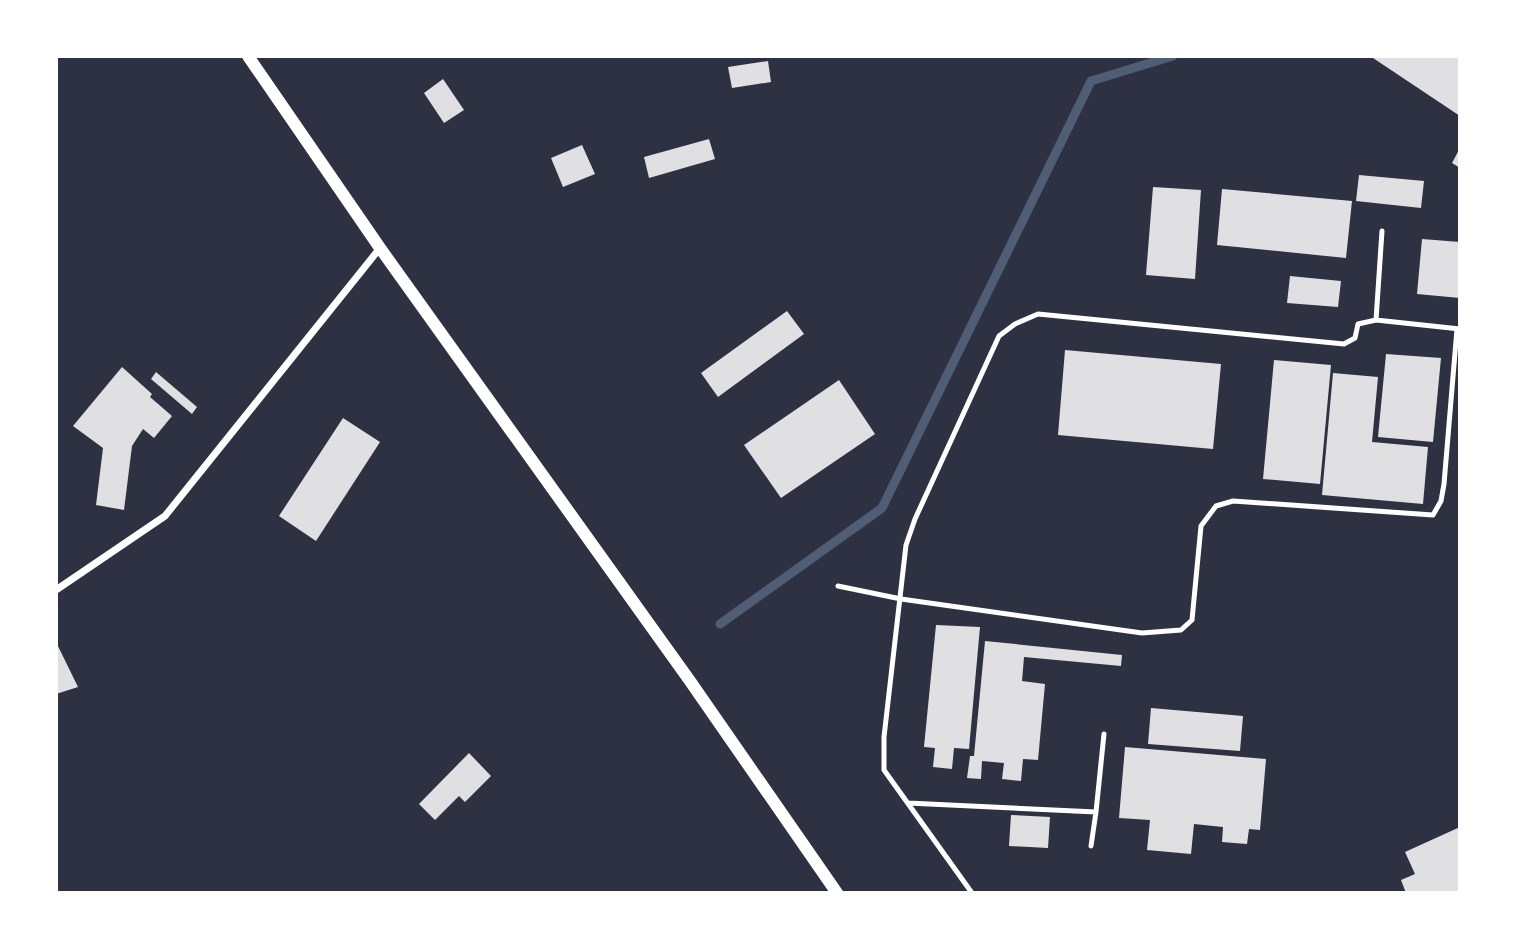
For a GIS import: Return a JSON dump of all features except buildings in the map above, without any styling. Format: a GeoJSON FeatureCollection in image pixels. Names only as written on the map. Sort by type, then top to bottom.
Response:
{"type":"FeatureCollection","features":[{"type":"Feature","properties":{"kind":"street"},"geometry":{"type":"LineString","coordinates":[[248,56],[380,248],[690,681],[837,893]]}},
{"type":"Feature","properties":{"kind":"street"},"geometry":{"type":"LineString","coordinates":[[56,590],[165,516],[380,248]]}},
{"type":"Feature","properties":{"kind":"lane"},"geometry":{"type":"LineString","coordinates":[[1376,320],[1382,231]]}},
{"type":"Feature","properties":{"kind":"lane"},"geometry":{"type":"LineString","coordinates":[[838,586],[901,599],[1142,633],[1181,630],[1192,620],[1201,526],[1216,506],[1233,501],[1433,516],[1441,501],[1444,484],[1459,329],[1376,320],[1358,324],[1355,338],[1344,344],[1038,314],[1015,324],[999,336],[915,519],[906,545],[901,599],[884,737],[884,771],[972,893]]}},
{"type":"Feature","properties":{"kind":"lane"},"geometry":{"type":"LineString","coordinates":[[1091,846],[1104,734]]}},
{"type":"Feature","properties":{"kind":"lane"},"geometry":{"type":"LineString","coordinates":[[908,803],[1096,812]]}},
{"type":"Feature","properties":{"kind":"waterway"},"geometry":{"type":"LineString","coordinates":[[720,624],[882,508],[1091,81],[1173,56]]}}]}
